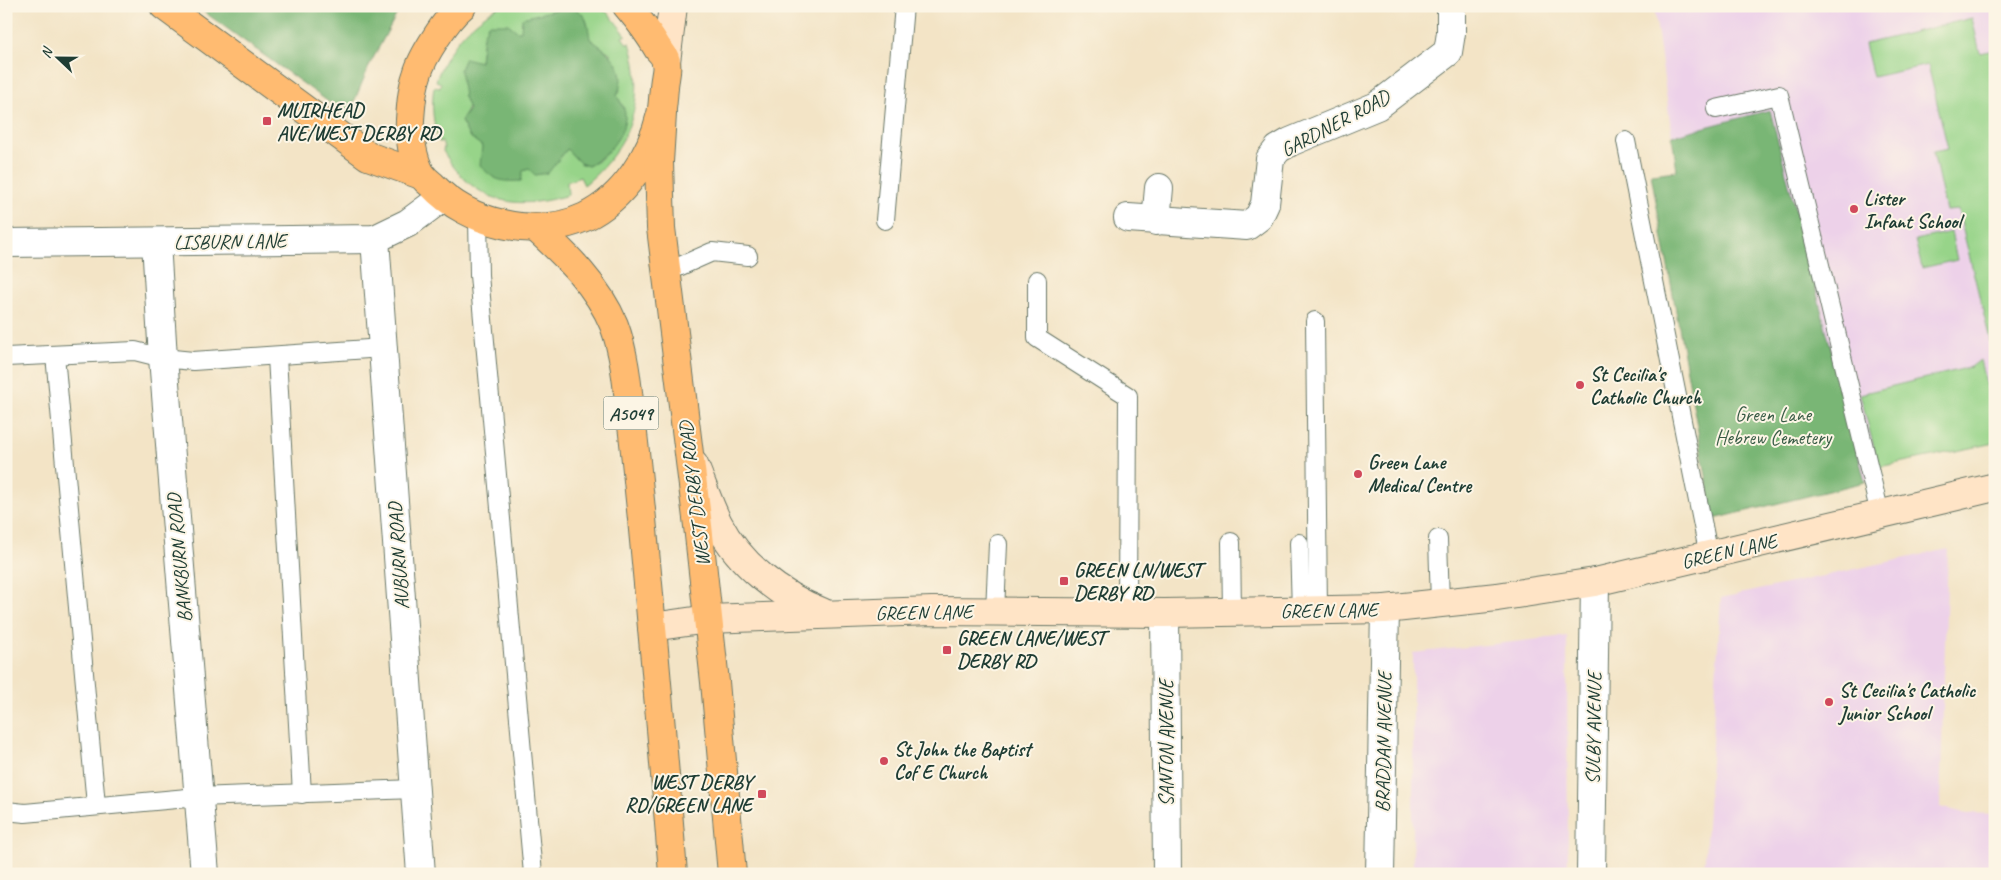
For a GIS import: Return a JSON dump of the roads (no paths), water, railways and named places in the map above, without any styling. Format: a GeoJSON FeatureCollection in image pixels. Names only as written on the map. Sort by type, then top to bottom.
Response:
{"type":"FeatureCollection","features":[{"type":"Feature","properties":{"kind":"highway","name":"A5049"},"geometry":{"type":"LineString","coordinates":[[164,6],[368,156],[422,175]]}},
{"type":"Feature","properties":{"kind":"highway","name":"A5049"},"geometry":{"type":"LineString","coordinates":[[462,6],[456,11],[436,38],[417,73],[411,103],[409,136],[422,175],[442,197],[460,209],[478,217],[506,224],[536,228],[561,225],[584,217],[602,207],[626,186],[642,160],[662,114],[666,62]]}},
{"type":"Feature","properties":{"kind":"highway"},"geometry":{"type":"LineString","coordinates":[[627,6],[644,24],[666,62]]}},
{"type":"Feature","properties":{"kind":"highway","name":"WEST DERBY ROAD"},"geometry":{"type":"LineString","coordinates":[[662,114],[659,192],[661,228],[708,619],[732,874]]}},
{"type":"Feature","properties":{"kind":"highway","name":"A5049"},"geometry":{"type":"LineString","coordinates":[[536,228],[555,245],[587,281],[613,324],[626,374],[636,457],[658,688],[673,874]]}},
{"type":"Feature","properties":{"kind":"main road"},"geometry":{"type":"LineString","coordinates":[[666,62],[673,6]]}},
{"type":"Feature","properties":{"kind":"main road"},"geometry":{"type":"LineString","coordinates":[[689,453],[718,523],[745,559],[768,582],[790,597],[828,614]]}},
{"type":"Feature","properties":{"kind":"main road","name":"GREEN LANE"},"geometry":{"type":"LineString","coordinates":[[652,627],[708,619],[932,611],[1165,613],[1385,610],[1497,597],[1594,582],[1995,487]]}},
{"type":"Feature","properties":{"kind":"street","name":"GARDNER ROAD"},"geometry":{"type":"LineString","coordinates":[[1128,218],[1247,226],[1259,216],[1265,204],[1270,158],[1290,142],[1377,106],[1448,52],[1452,33],[1451,6]]}},
{"type":"Feature","properties":{"kind":"street"},"geometry":{"type":"LineString","coordinates":[[1156,220],[1160,188]]}},
{"type":"Feature","properties":{"kind":"street","name":"LISBURN LANE"},"geometry":{"type":"LineString","coordinates":[[6,242],[376,239],[408,222],[442,197]]}},
{"type":"Feature","properties":{"kind":"street","name":"AUBURN ROAD"},"geometry":{"type":"LineString","coordinates":[[376,239],[420,874]]}},
{"type":"Feature","properties":{"kind":"street","name":"BANKBURN ROAD"},"geometry":{"type":"LineString","coordinates":[[156,242],[163,358],[205,874]]}},
{"type":"Feature","properties":{"kind":"street","name":"SULBY AVENUE"},"geometry":{"type":"LineString","coordinates":[[1591,874],[1594,582]]}},
{"type":"Feature","properties":{"kind":"street","name":"BRADDAN AVENUE"},"geometry":{"type":"LineString","coordinates":[[1380,874],[1385,610]]}},
{"type":"Feature","properties":{"kind":"street","name":"SANTON AVENUE"},"geometry":{"type":"LineString","coordinates":[[1165,613],[1167,874]]}},
{"type":"Feature","properties":{"kind":"lane"},"geometry":{"type":"LineString","coordinates":[[885,220],[904,6]]}},
{"type":"Feature","properties":{"kind":"lane"},"geometry":{"type":"LineString","coordinates":[[1716,109],[1779,95],[1880,514]]}},
{"type":"Feature","properties":{"kind":"lane"},"geometry":{"type":"LineString","coordinates":[[1626,141],[1709,556]]}},
{"type":"Feature","properties":{"kind":"lane"},"geometry":{"type":"LineString","coordinates":[[478,217],[479,276],[533,874]]}},
{"type":"Feature","properties":{"kind":"lane"},"geometry":{"type":"LineString","coordinates":[[667,272],[712,252],[748,256]]}},
{"type":"Feature","properties":{"kind":"lane"},"geometry":{"type":"LineString","coordinates":[[1037,280],[1037,338],[1128,396],[1127,612]]}},
{"type":"Feature","properties":{"kind":"lane"},"geometry":{"type":"LineString","coordinates":[[1310,611],[1318,540],[1315,321]]}},
{"type":"Feature","properties":{"kind":"lane"},"geometry":{"type":"LineString","coordinates":[[6,357],[135,351],[163,358],[193,361],[383,348]]}},
{"type":"Feature","properties":{"kind":"lane"},"geometry":{"type":"LineString","coordinates":[[55,355],[96,805]]}},
{"type":"Feature","properties":{"kind":"lane"},"geometry":{"type":"LineString","coordinates":[[277,356],[302,794]]}},
{"type":"Feature","properties":{"kind":"lane"},"geometry":{"type":"LineString","coordinates":[[1438,539],[1440,603]]}},
{"type":"Feature","properties":{"kind":"lane"},"geometry":{"type":"LineString","coordinates":[[1231,542],[1232,612]]}},
{"type":"Feature","properties":{"kind":"lane"},"geometry":{"type":"LineString","coordinates":[[1298,543],[1310,611]]}},
{"type":"Feature","properties":{"kind":"lane"},"geometry":{"type":"LineString","coordinates":[[995,611],[998,544]]}},
{"type":"Feature","properties":{"kind":"lane"},"geometry":{"type":"LineString","coordinates":[[6,811],[25,813],[198,797],[414,789]]}},
{"type":"Feature","properties":{"kind":"place","name":"MUIRHEAD AVE/WEST DERBY RD"},"geometry":{"type":"Point","coordinates":[267,121]}},
{"type":"Feature","properties":{"kind":"place","name":"Lister Infant School"},"geometry":{"type":"Point","coordinates":[1854,209]}},
{"type":"Feature","properties":{"kind":"place","name":"St Cecilia's Catholic Church"},"geometry":{"type":"Point","coordinates":[1580,385]}},
{"type":"Feature","properties":{"kind":"place","name":"Green Lane Medical Centre"},"geometry":{"type":"Point","coordinates":[1358,474]}},
{"type":"Feature","properties":{"kind":"place","name":"GREEN LN/WEST DERBY RD"},"geometry":{"type":"Point","coordinates":[1064,581]}},
{"type":"Feature","properties":{"kind":"place","name":"GREEN LANE/WEST DERBY RD"},"geometry":{"type":"Point","coordinates":[947,650]}},
{"type":"Feature","properties":{"kind":"place","name":"St Cecilia's Catholic Junior School"},"geometry":{"type":"Point","coordinates":[1829,702]}},
{"type":"Feature","properties":{"kind":"place","name":"St John the Baptist Cof E Church"},"geometry":{"type":"Point","coordinates":[884,761]}},
{"type":"Feature","properties":{"kind":"place","name":"WEST DERBY RD/GREEN LANE"},"geometry":{"type":"Point","coordinates":[762,794]}},
{"type":"Feature","properties":{"kind":"park label","name":"Green Lane Hebrew Cemetery"},"geometry":{"type":"Point","coordinates":[1773,426]}}]}
